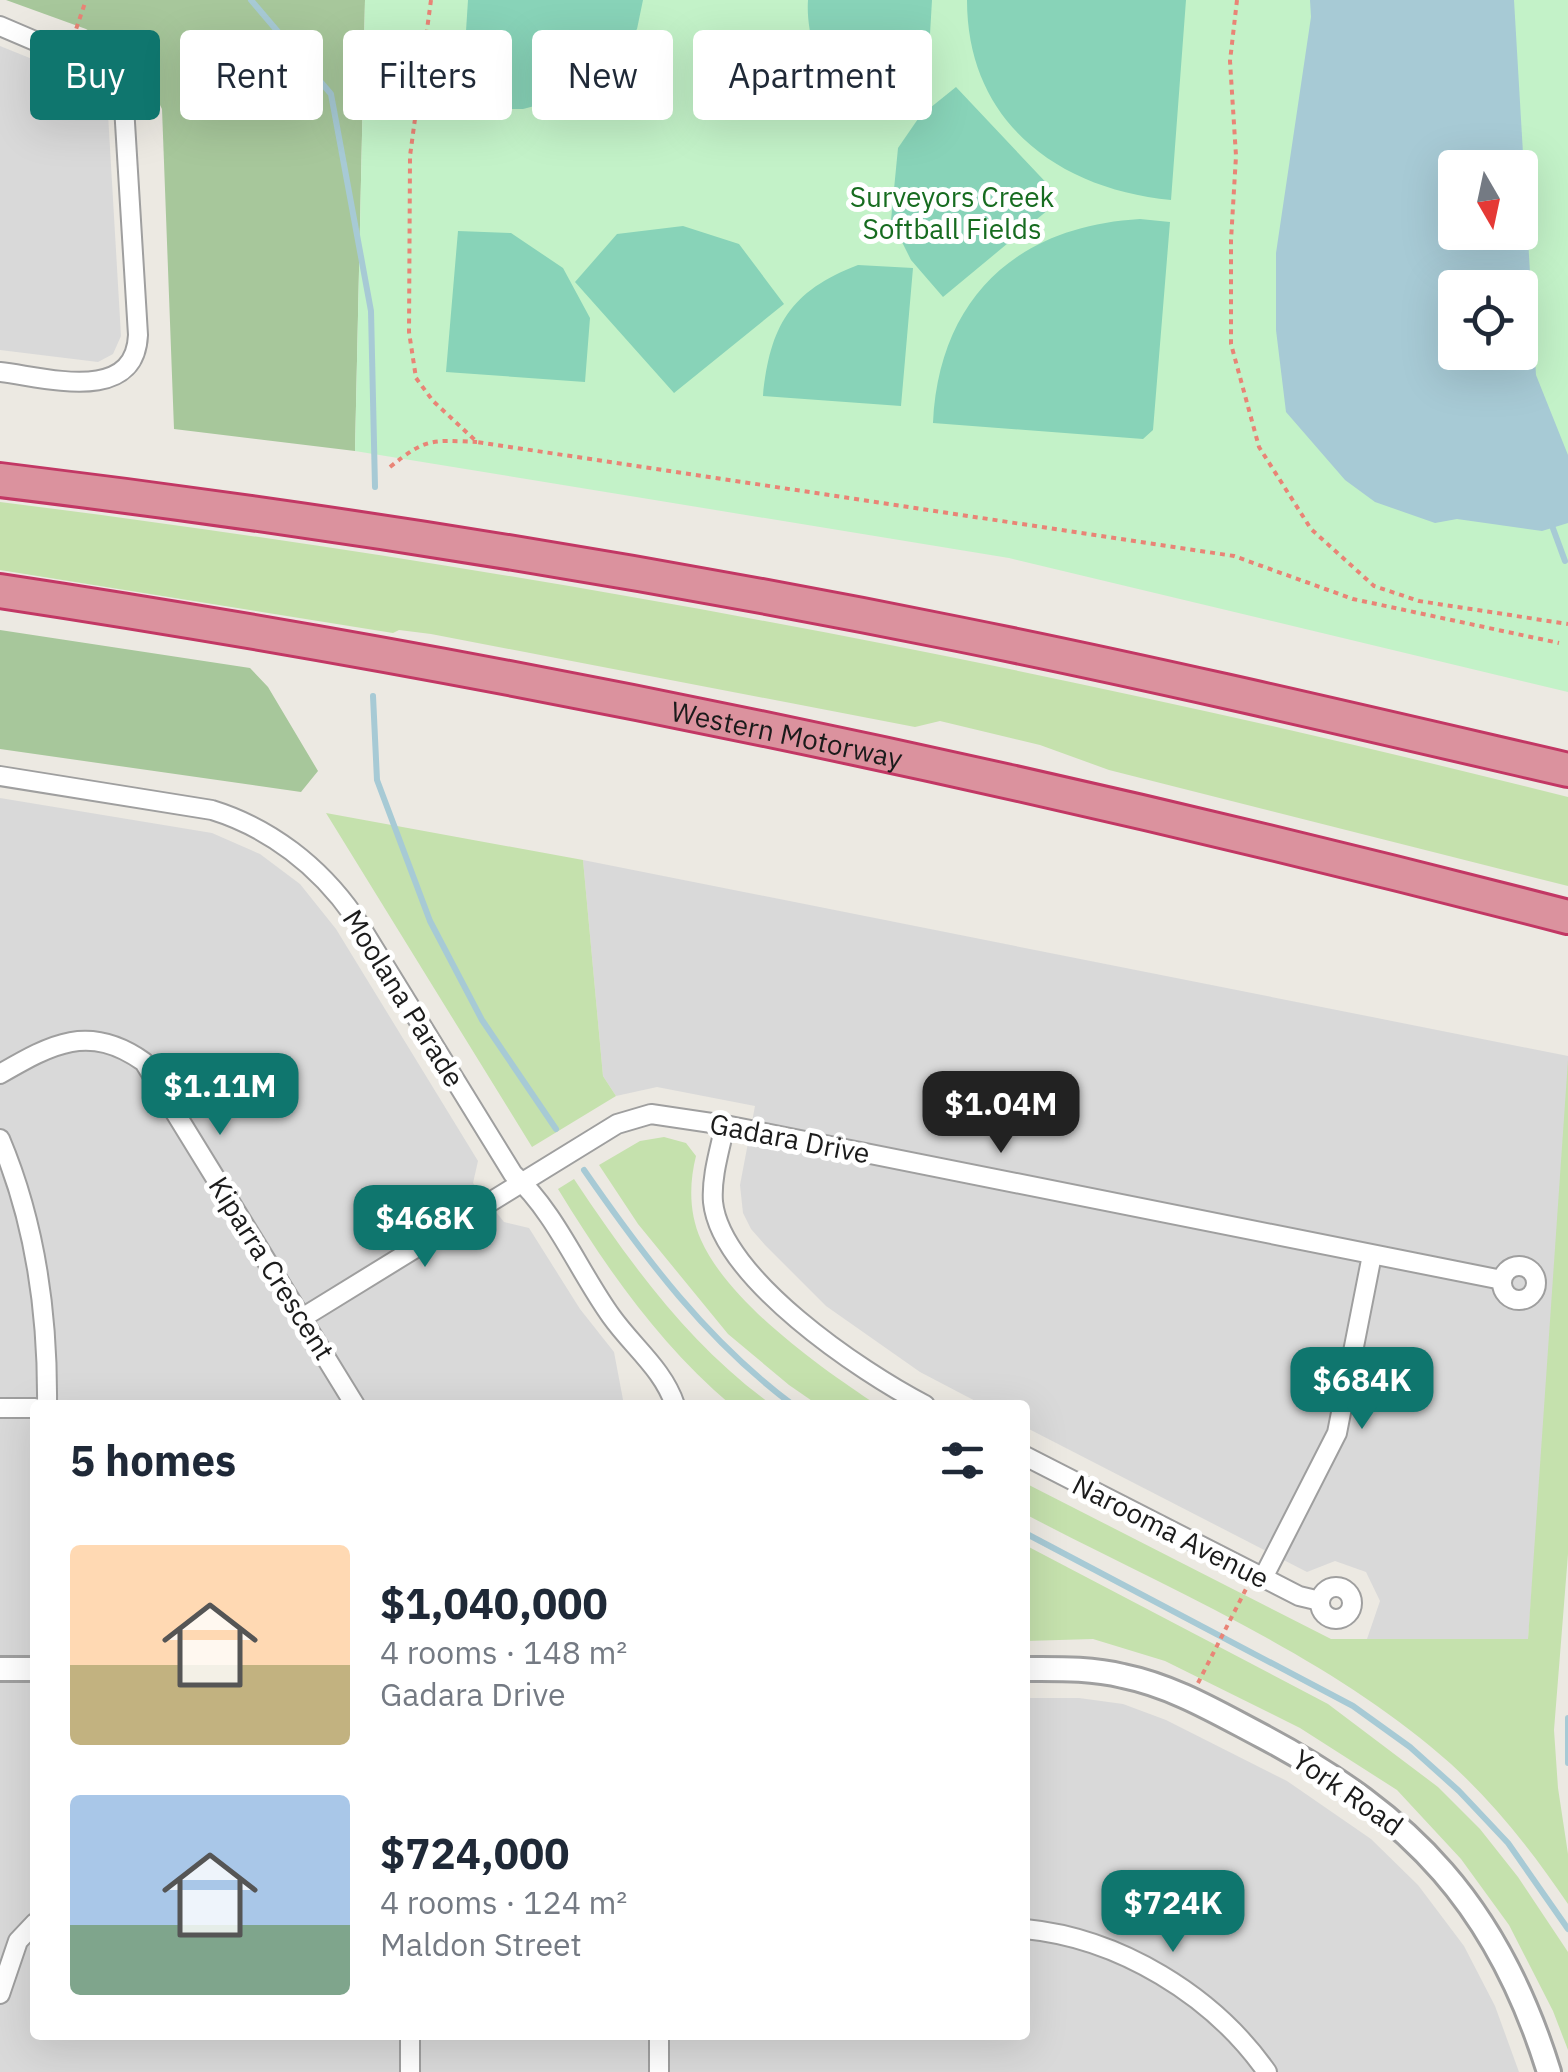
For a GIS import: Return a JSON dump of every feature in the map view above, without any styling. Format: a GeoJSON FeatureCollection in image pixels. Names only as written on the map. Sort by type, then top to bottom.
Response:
{"type":"FeatureCollection","features":[{"type":"Feature","properties":{"kind":"highway"},"geometry":{"type":"LineString","coordinates":[[0,480],[494,550],[700,586],[1194,684],[1568,770]]}},
{"type":"Feature","properties":{"kind":"highway","name":"Western Motorway"},"geometry":{"type":"LineString","coordinates":[[0,592],[231,628],[654,706],[1184,820],[1568,917]]}},
{"type":"Feature","properties":{"kind":"street"},"geometry":{"type":"LineString","coordinates":[[0,26],[30,38]]}},
{"type":"Feature","properties":{"kind":"street"},"geometry":{"type":"LineString","coordinates":[[0,372],[85,382],[104,380],[126,368],[138,342],[124,120]]}},
{"type":"Feature","properties":{"kind":"street","name":"Moolana Parade"},"geometry":{"type":"LineString","coordinates":[[0,776],[212,810],[254,826],[299,856],[341,896],[514,1174],[532,1191],[611,1316],[662,1376],[673,1400]]}},
{"type":"Feature","properties":{"kind":"street","name":"Kiparra Crescent"},"geometry":{"type":"LineString","coordinates":[[0,1074],[45,1048],[81,1040],[109,1042],[144,1062],[352,1400]]}},
{"type":"Feature","properties":{"kind":"street","name":"Gadara Drive"},"geometry":{"type":"LineString","coordinates":[[302,1318],[632,1118],[669,1115],[1502,1280]]}},
{"type":"Feature","properties":{"kind":"street"},"geometry":{"type":"LineString","coordinates":[[725,1126],[713,1191],[718,1222],[728,1242],[750,1271],[806,1326],[869,1373],[916,1400]]}},
{"type":"Feature","properties":{"kind":"street"},"geometry":{"type":"LineString","coordinates":[[0,1139],[24,1208],[36,1260],[47,1336],[47,1400]]}},
{"type":"Feature","properties":{"kind":"street"},"geometry":{"type":"LineString","coordinates":[[1263,1578],[1337,1433],[1372,1255]]}},
{"type":"Feature","properties":{"kind":"street"},"geometry":{"type":"LineString","coordinates":[[0,1408],[30,1408]]}},
{"type":"Feature","properties":{"kind":"street","name":"Narooma Avenue"},"geometry":{"type":"LineString","coordinates":[[1030,1459],[1299,1596],[1320,1601]]}},
{"type":"Feature","properties":{"kind":"street"},"geometry":{"type":"LineString","coordinates":[[0,1669],[30,1669]]}},
{"type":"Feature","properties":{"kind":"street","name":"York Road"},"geometry":{"type":"LineString","coordinates":[[1030,1670],[1111,1673],[1157,1685],[1342,1781],[1373,1804],[1427,1852],[1469,1903],[1503,1957],[1530,2014],[1550,2072]]}},
{"type":"Feature","properties":{"kind":"street"},"geometry":{"type":"LineString","coordinates":[[0,1994],[18,1941],[30,1928]]}},
{"type":"Feature","properties":{"kind":"street"},"geometry":{"type":"LineString","coordinates":[[1030,1930],[1059,1934],[1107,1950],[1170,1981],[1218,2016],[1267,2072]]}},
{"type":"Feature","properties":{"kind":"street"},"geometry":{"type":"LineString","coordinates":[[410,2040],[410,2072]]}},
{"type":"Feature","properties":{"kind":"street"},"geometry":{"type":"LineString","coordinates":[[660,2040],[660,2072]]}},
{"type":"Feature","properties":{"kind":"path"},"geometry":{"type":"LineString","coordinates":[[75,30],[86,0]]}},
{"type":"Feature","properties":{"kind":"path"},"geometry":{"type":"LineString","coordinates":[[430,0],[410,156],[408,332],[416,378],[433,401],[477,442]]}},
{"type":"Feature","properties":{"kind":"path"},"geometry":{"type":"LineString","coordinates":[[1237,0],[1230,61],[1236,156],[1230,240],[1231,344],[1259,447],[1310,529],[1374,586],[1418,601],[1568,624]]}},
{"type":"Feature","properties":{"kind":"path"},"geometry":{"type":"LineString","coordinates":[[390,467],[417,446],[434,440],[477,442],[1234,556],[1353,599],[1559,643]]}},
{"type":"Feature","properties":{"kind":"path"},"geometry":{"type":"LineString","coordinates":[[1188,1699],[1245,1589],[1263,1578]]}},
{"type":"Feature","properties":{"kind":"shaded area"},"geometry":{"type":"Polygon","coordinates":[[[0,46],[30,58],[30,120],[108,120],[121,336],[113,354],[98,362],[0,350],[0,46]]]}},
{"type":"Feature","properties":{"kind":"shaded area"},"geometry":{"type":"Polygon","coordinates":[[[0,798],[212,833],[260,854],[300,884],[336,929],[478,1161],[473,1183],[504,1222],[529,1228],[580,1309],[614,1352],[623,1400],[30,1400],[30,2040],[1030,2040],[1030,1698],[1079,1698],[1123,1704],[1166,1720],[1287,1781],[1371,1839],[1418,1885],[1464,1946],[1495,2006],[1519,2072],[0,2072],[0,798]]]}},
{"type":"Feature","properties":{"kind":"shaded area"},"geometry":{"type":"Polygon","coordinates":[[[583,860],[1568,1056],[1568,1132],[1528,1639],[1367,1639],[1380,1601],[1366,1572],[1335,1561],[1307,1572],[1030,1430],[1030,1400],[973,1400],[920,1372],[826,1306],[751,1229],[743,1213],[740,1185],[755,1106],[657,1087],[616,1096],[603,1076],[583,860]]]}},
{"type":"Feature","properties":{"kind":"green space"},"geometry":{"type":"Polygon","coordinates":[[[6,0],[365,0],[364,30],[343,30],[343,120],[362,120],[355,451],[174,429],[160,30],[86,29],[6,0]]]}},
{"type":"Feature","properties":{"kind":"green space","name":"Surveyors Creek Softball Fields"},"geometry":{"type":"Polygon","coordinates":[[[365,0],[1568,0],[1568,692],[1009,558],[355,451],[362,120],[512,120],[512,30],[364,30],[365,0]]]}},
{"type":"Feature","properties":{"kind":"green space"},"geometry":{"type":"Polygon","coordinates":[[[468,0],[643,0],[636,30],[532,30],[532,107],[523,109],[512,109],[512,30],[466,30],[468,0]]]}},
{"type":"Feature","properties":{"kind":"green space"},"geometry":{"type":"Polygon","coordinates":[[[808,0],[932,0],[930,30],[810,30],[808,0]]]}},
{"type":"Feature","properties":{"kind":"green space"},"geometry":{"type":"Polygon","coordinates":[[[967,0],[1186,0],[1171,200],[1091,181],[1057,164],[1027,142],[1002,114],[983,81],[971,43],[967,0]]]}},
{"type":"Feature","properties":{"kind":"green space","name":"Surveyors Creek Softball Fields"},"geometry":{"type":"Polygon","coordinates":[[[956,87],[1055,192],[1054,205],[943,297],[911,260],[891,220],[898,148],[917,120],[932,120],[932,106],[956,87]]]}},
{"type":"Feature","properties":{"kind":"green space"},"geometry":{"type":"Polygon","coordinates":[[[1140,219],[1170,222],[1153,430],[1143,439],[933,423],[939,379],[951,339],[969,305],[993,277],[1022,254],[1057,236],[1140,219]]]}},
{"type":"Feature","properties":{"kind":"green space"},"geometry":{"type":"Polygon","coordinates":[[[683,226],[739,244],[784,304],[674,393],[575,282],[617,234],[683,226]]]}},
{"type":"Feature","properties":{"kind":"green space"},"geometry":{"type":"Polygon","coordinates":[[[458,231],[511,233],[563,268],[590,318],[585,382],[446,372],[458,231]]]}},
{"type":"Feature","properties":{"kind":"green space"},"geometry":{"type":"Polygon","coordinates":[[[858,265],[913,268],[901,406],[763,396],[771,350],[788,314],[815,287],[858,265]]]}},
{"type":"Feature","properties":{"kind":"green space"},"geometry":{"type":"Polygon","coordinates":[[[0,502],[395,558],[788,626],[1180,705],[1568,797],[1568,886],[1109,770],[1040,745],[940,721],[915,727],[431,634],[399,630],[393,633],[0,570],[0,502]]]}},
{"type":"Feature","properties":{"kind":"green space"},"geometry":{"type":"Polygon","coordinates":[[[0,630],[250,668],[268,687],[318,771],[301,792],[0,749],[0,630]]]}},
{"type":"Feature","properties":{"kind":"green space"},"geometry":{"type":"Polygon","coordinates":[[[326,813],[583,860],[603,1076],[616,1096],[532,1147],[326,813]]]}},
{"type":"Feature","properties":{"kind":"green space"},"geometry":{"type":"Polygon","coordinates":[[[1568,1060],[1568,1554],[1554,1730],[1568,1854],[1568,1904],[1483,1796],[1404,1726],[1301,1657],[1030,1517],[1030,1486],[1331,1639],[1528,1639],[1568,1060]]]}},
{"type":"Feature","properties":{"kind":"green space"},"geometry":{"type":"Polygon","coordinates":[[[664,1137],[686,1143],[696,1156],[691,1188],[694,1219],[714,1264],[779,1332],[870,1400],[811,1400],[728,1334],[638,1224],[599,1165],[640,1141],[664,1137]]]}},
{"type":"Feature","properties":{"kind":"green space"},"geometry":{"type":"Polygon","coordinates":[[[574,1179],[663,1301],[714,1356],[765,1400],[726,1400],[680,1357],[615,1276],[558,1189],[574,1179]]]}},
{"type":"Feature","properties":{"kind":"green space"},"geometry":{"type":"Polygon","coordinates":[[[1030,1548],[1328,1704],[1438,1787],[1480,1829],[1518,1877],[1568,1952],[1568,2050],[1553,2011],[1509,1925],[1461,1859],[1397,1790],[1300,1728],[1165,1661],[1093,1639],[1030,1641],[1030,1548]]]}},
{"type":"Feature","properties":{"kind":"water"},"geometry":{"type":"Polygon","coordinates":[[[1310,0],[1514,0],[1523,150],[1438,150],[1438,250],[1529,250],[1530,270],[1438,270],[1438,370],[1536,370],[1568,455],[1568,523],[1542,531],[1457,519],[1435,523],[1375,502],[1345,480],[1286,412],[1276,330],[1276,253],[1311,17],[1310,0]]]}},
{"type":"Feature","properties":{"kind":"waterway"},"geometry":{"type":"LineString","coordinates":[[251,0],[331,94],[371,311],[375,487]]}},
{"type":"Feature","properties":{"kind":"waterway"},"geometry":{"type":"LineString","coordinates":[[1551,523],[1565,561]]}},
{"type":"Feature","properties":{"kind":"waterway"},"geometry":{"type":"LineString","coordinates":[[373,696],[377,780],[430,921],[482,1020],[556,1129]]}},
{"type":"Feature","properties":{"kind":"waterway"},"geometry":{"type":"LineString","coordinates":[[584,1170],[630,1235],[705,1326],[787,1400]]}},
{"type":"Feature","properties":{"kind":"waterway"},"geometry":{"type":"LineString","coordinates":[[1030,1536],[1353,1706],[1410,1747],[1508,1843],[1568,1929]]}},
{"type":"Feature","properties":{"kind":"waterway"},"geometry":{"type":"LineString","coordinates":[[1568,1718],[1568,1763]]}}]}
